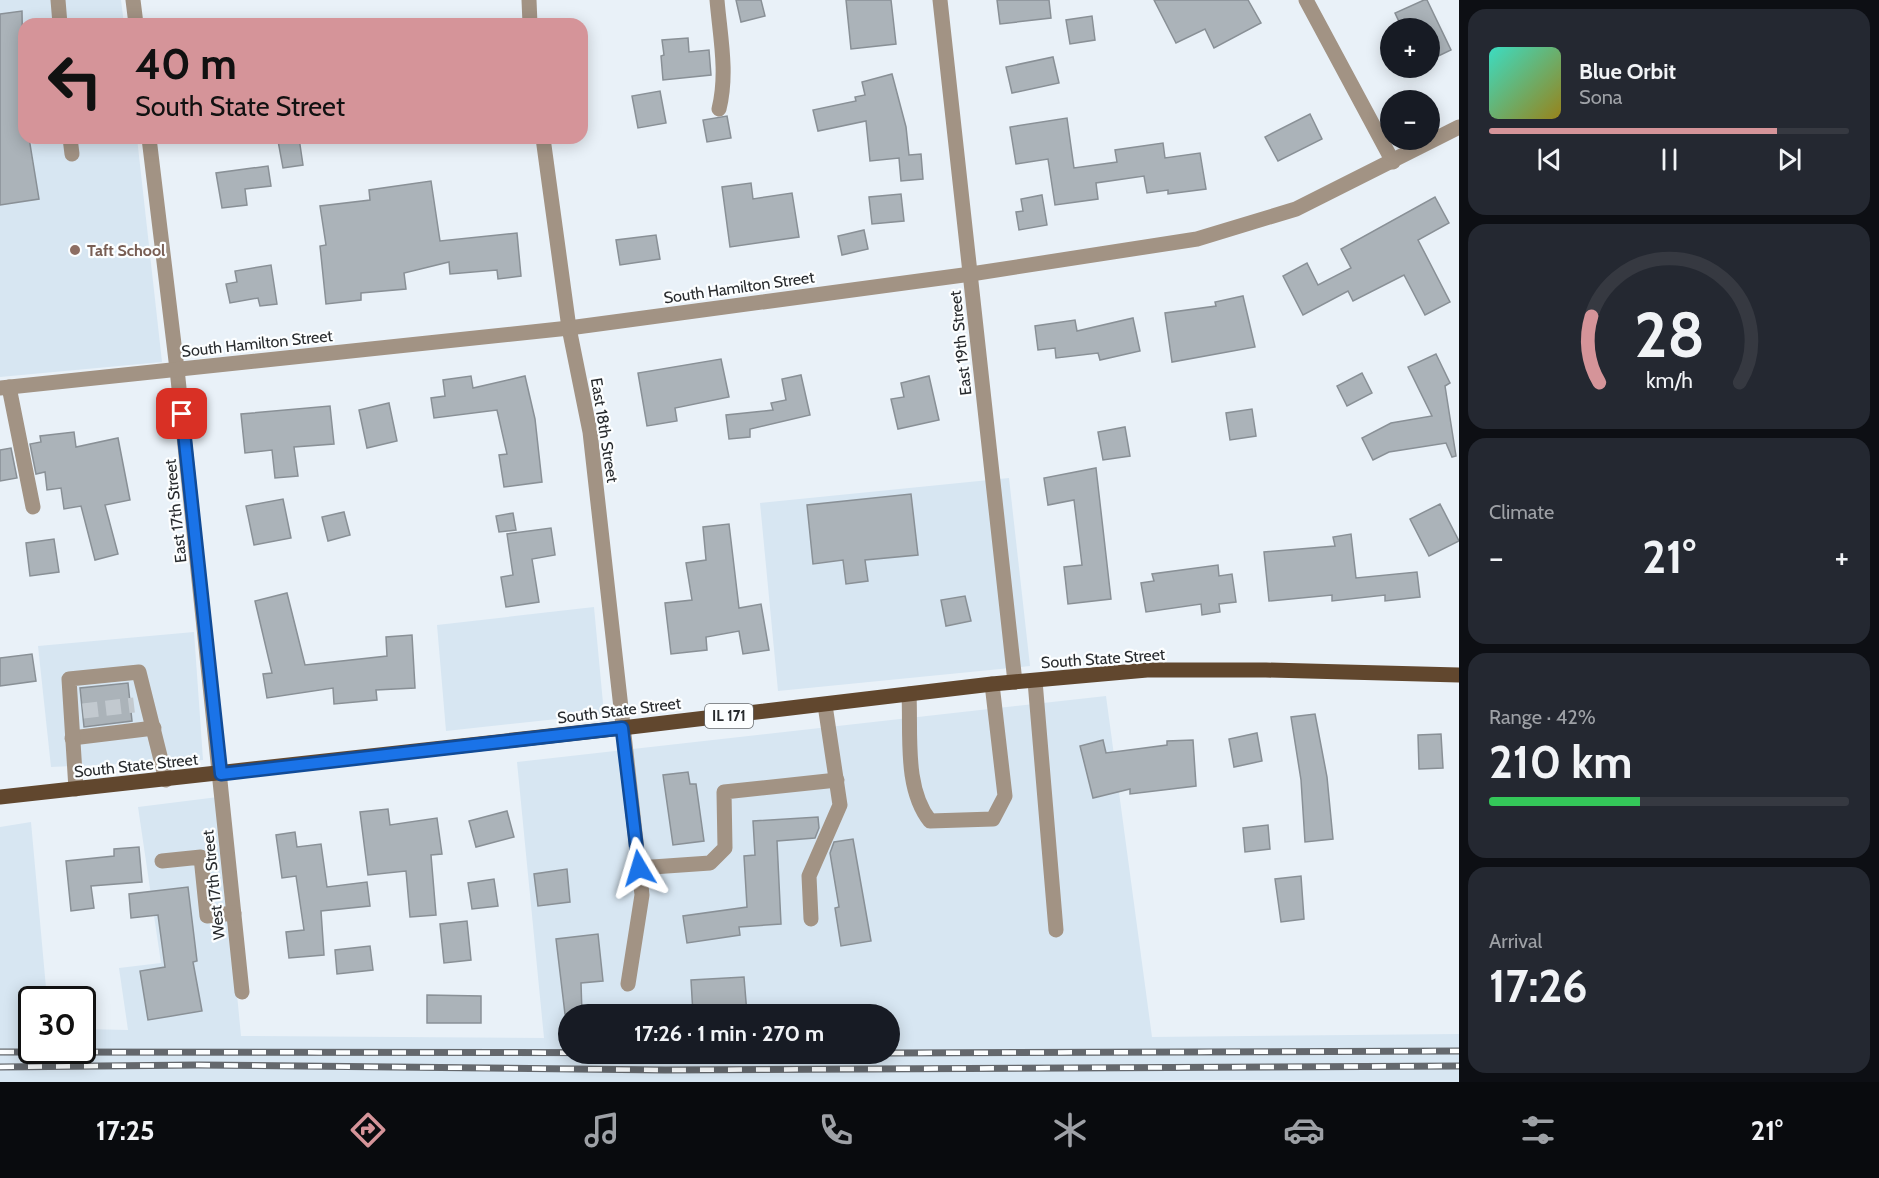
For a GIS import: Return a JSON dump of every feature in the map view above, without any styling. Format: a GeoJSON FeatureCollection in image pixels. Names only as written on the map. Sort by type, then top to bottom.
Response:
{"type":"FeatureCollection","features":[{"type":"Feature","properties":{"kind":"main road","name":"South State Street"},"geometry":{"type":"LineString","coordinates":[[0,797],[221,774],[1015,682],[1159,670],[1459,675]]}},
{"type":"Feature","properties":{"kind":"street"},"geometry":{"type":"LineString","coordinates":[[58,0],[60,18]]}},
{"type":"Feature","properties":{"kind":"street"},"geometry":{"type":"LineString","coordinates":[[133,0],[135,18]]}},
{"type":"Feature","properties":{"kind":"street"},"geometry":{"type":"LineString","coordinates":[[529,0],[530,18]]}},
{"type":"Feature","properties":{"kind":"street"},"geometry":{"type":"LineString","coordinates":[[717,0],[723,57],[723,93],[719,109]]}},
{"type":"Feature","properties":{"kind":"street","name":"East 19th Street"},"geometry":{"type":"LineString","coordinates":[[940,0],[1015,682]]}},
{"type":"Feature","properties":{"kind":"street"},"geometry":{"type":"LineString","coordinates":[[1306,0],[1394,162]]}},
{"type":"Feature","properties":{"kind":"street","name":"South Hamilton Street"},"geometry":{"type":"LineString","coordinates":[[4,387],[569,328],[971,274],[1197,239],[1296,209],[1394,162],[1459,127]]}},
{"type":"Feature","properties":{"kind":"street"},"geometry":{"type":"LineString","coordinates":[[71,144],[72,154]]}},
{"type":"Feature","properties":{"kind":"street","name":"East 17th Street"},"geometry":{"type":"LineString","coordinates":[[150,144],[177,369],[221,774]]}},
{"type":"Feature","properties":{"kind":"street","name":"East 18th Street"},"geometry":{"type":"LineString","coordinates":[[544,144],[569,328],[590,432],[642,895],[628,984]]}},
{"type":"Feature","properties":{"kind":"street"},"geometry":{"type":"LineString","coordinates":[[4,387],[33,507]]}},
{"type":"Feature","properties":{"kind":"street"},"geometry":{"type":"LineString","coordinates":[[76,789],[72,738],[77,711],[69,679],[139,672],[141,705],[154,728],[166,780]]}},
{"type":"Feature","properties":{"kind":"street"},"geometry":{"type":"LineString","coordinates":[[1035,681],[1056,930]]}},
{"type":"Feature","properties":{"kind":"street"},"geometry":{"type":"LineString","coordinates":[[909,694],[914,785],[920,807],[930,821],[993,819],[1005,795],[992,684]]}},
{"type":"Feature","properties":{"kind":"street"},"geometry":{"type":"LineString","coordinates":[[811,919],[809,876],[840,806],[825,705]]}},
{"type":"Feature","properties":{"kind":"street"},"geometry":{"type":"LineString","coordinates":[[72,738],[154,728]]}},
{"type":"Feature","properties":{"kind":"street","name":"West 17th Street"},"geometry":{"type":"LineString","coordinates":[[221,774],[242,992]]}},
{"type":"Feature","properties":{"kind":"street"},"geometry":{"type":"LineString","coordinates":[[639,868],[710,863],[725,848],[723,792],[837,780]]}},
{"type":"Feature","properties":{"kind":"street"},"geometry":{"type":"LineString","coordinates":[[162,861],[201,857],[207,915],[234,913]]}},
{"type":"Feature","properties":{"kind":"shaded area","name":"Taft School"},"geometry":{"type":"Polygon","coordinates":[[[0,0],[121,0],[123,18],[18,18],[18,144],[138,144],[162,362],[0,377],[0,0]]]}},
{"type":"Feature","properties":{"kind":"shaded area"},"geometry":{"type":"Polygon","coordinates":[[[1009,478],[1030,666],[778,691],[760,503],[1009,478]]]}},
{"type":"Feature","properties":{"kind":"shaded area"},"geometry":{"type":"Polygon","coordinates":[[[594,607],[604,714],[446,731],[437,625],[594,607]]]}},
{"type":"Feature","properties":{"kind":"shaded area"},"geometry":{"type":"Polygon","coordinates":[[[194,632],[203,760],[51,767],[38,646],[194,632]]]}},
{"type":"Feature","properties":{"kind":"shaded area"},"geometry":{"type":"Polygon","coordinates":[[[1106,696],[1152,1037],[1459,1034],[1459,1082],[1237,1080],[0,1082],[0,827],[31,822],[46,986],[18,986],[18,1064],[96,1064],[96,1029],[128,1030],[119,968],[161,963],[138,807],[218,797],[241,1036],[544,1038],[517,762],[1106,696]]]}},
{"type":"Feature","properties":{"kind":"building"},"geometry":{"type":"Polygon","coordinates":[[[736,0],[761,0],[765,16],[741,22],[736,0]]]}},
{"type":"Feature","properties":{"kind":"building"},"geometry":{"type":"Polygon","coordinates":[[[846,0],[891,0],[896,44],[851,49],[846,0]]]}},
{"type":"Feature","properties":{"kind":"building"},"geometry":{"type":"Polygon","coordinates":[[[997,0],[1049,0],[1051,18],[1000,24],[997,0]]]}},
{"type":"Feature","properties":{"kind":"building"},"geometry":{"type":"Polygon","coordinates":[[[1154,0],[1248,0],[1261,23],[1214,48],[1205,29],[1176,43],[1154,0]]]}},
{"type":"Feature","properties":{"kind":"building"},"geometry":{"type":"Polygon","coordinates":[[[1427,0],[1436,18],[1397,18],[1395,13],[1427,0]]]}},
{"type":"Feature","properties":{"kind":"building"},"geometry":{"type":"Polygon","coordinates":[[[22,11],[22,18],[18,18],[18,144],[30,144],[39,199],[0,205],[0,14],[22,11]]]}},
{"type":"Feature","properties":{"kind":"building"},"geometry":{"type":"Polygon","coordinates":[[[1092,16],[1095,40],[1070,44],[1066,20],[1092,16]]]}},
{"type":"Feature","properties":{"kind":"building"},"geometry":{"type":"Polygon","coordinates":[[[1440,27],[1451,50],[1440,55],[1440,27]]]}},
{"type":"Feature","properties":{"kind":"building"},"geometry":{"type":"Polygon","coordinates":[[[688,38],[689,52],[709,50],[711,75],[663,80],[662,40],[688,38]]]}},
{"type":"Feature","properties":{"kind":"building"},"geometry":{"type":"Polygon","coordinates":[[[1053,57],[1059,83],[1012,93],[1006,67],[1053,57]]]}},
{"type":"Feature","properties":{"kind":"building"},"geometry":{"type":"Polygon","coordinates":[[[892,74],[906,127],[909,155],[921,154],[923,179],[901,181],[899,158],[870,161],[866,121],[818,131],[813,110],[856,101],[855,97],[865,95],[862,82],[892,74]]]}},
{"type":"Feature","properties":{"kind":"building"},"geometry":{"type":"Polygon","coordinates":[[[660,91],[666,123],[638,128],[632,96],[660,91]]]}},
{"type":"Feature","properties":{"kind":"building"},"geometry":{"type":"Polygon","coordinates":[[[1310,114],[1322,139],[1278,161],[1265,137],[1310,114]]]}},
{"type":"Feature","properties":{"kind":"building"},"geometry":{"type":"Polygon","coordinates":[[[727,116],[731,138],[707,142],[703,120],[727,116]]]}},
{"type":"Feature","properties":{"kind":"building"},"geometry":{"type":"Polygon","coordinates":[[[1067,118],[1074,168],[1117,162],[1115,150],[1163,143],[1165,158],[1200,153],[1206,189],[1168,194],[1168,190],[1147,193],[1144,176],[1096,183],[1098,199],[1055,205],[1048,159],[1016,164],[1010,127],[1067,118]]]}},
{"type":"Feature","properties":{"kind":"building"},"geometry":{"type":"Polygon","coordinates":[[[279,144],[300,144],[303,165],[283,168],[279,144]]]}},
{"type":"Feature","properties":{"kind":"building"},"geometry":{"type":"Polygon","coordinates":[[[268,166],[271,186],[245,189],[247,205],[222,208],[216,173],[268,166]]]}},
{"type":"Feature","properties":{"kind":"building"},"geometry":{"type":"Polygon","coordinates":[[[431,181],[440,241],[517,233],[521,276],[498,279],[497,270],[450,274],[449,262],[404,273],[406,289],[361,293],[361,300],[326,304],[320,246],[326,245],[320,206],[370,200],[369,190],[431,181]]]}},
{"type":"Feature","properties":{"kind":"building"},"geometry":{"type":"Polygon","coordinates":[[[751,183],[753,199],[792,193],[799,237],[730,247],[722,187],[751,183]]]}},
{"type":"Feature","properties":{"kind":"building"},"geometry":{"type":"Polygon","coordinates":[[[901,194],[904,221],[872,224],[869,197],[901,194]]]}},
{"type":"Feature","properties":{"kind":"building"},"geometry":{"type":"Polygon","coordinates":[[[1042,195],[1047,225],[1019,230],[1016,212],[1023,211],[1021,199],[1042,195]]]}},
{"type":"Feature","properties":{"kind":"building"},"geometry":{"type":"Polygon","coordinates":[[[1435,197],[1449,223],[1418,240],[1450,302],[1425,315],[1404,275],[1353,301],[1348,291],[1303,315],[1283,276],[1307,263],[1318,285],[1351,268],[1341,249],[1435,197]]]}},
{"type":"Feature","properties":{"kind":"building"},"geometry":{"type":"Polygon","coordinates":[[[864,230],[868,249],[842,255],[838,236],[864,230]]]}},
{"type":"Feature","properties":{"kind":"building"},"geometry":{"type":"Polygon","coordinates":[[[656,235],[660,259],[620,265],[616,240],[656,235]]]}},
{"type":"Feature","properties":{"kind":"building"},"geometry":{"type":"Polygon","coordinates":[[[271,265],[277,304],[260,306],[258,298],[230,303],[226,284],[237,282],[235,271],[271,265]]]}},
{"type":"Feature","properties":{"kind":"building"},"geometry":{"type":"Polygon","coordinates":[[[1243,296],[1255,347],[1172,362],[1165,313],[1216,306],[1215,302],[1243,296]]]}},
{"type":"Feature","properties":{"kind":"building"},"geometry":{"type":"Polygon","coordinates":[[[1133,318],[1140,351],[1100,360],[1098,353],[1056,358],[1055,348],[1038,350],[1035,326],[1075,320],[1077,331],[1133,318]]]}},
{"type":"Feature","properties":{"kind":"building"},"geometry":{"type":"Polygon","coordinates":[[[1436,354],[1450,383],[1445,386],[1456,456],[1452,457],[1446,443],[1389,452],[1373,460],[1362,438],[1391,423],[1432,416],[1408,367],[1436,354]]]}},
{"type":"Feature","properties":{"kind":"building"},"geometry":{"type":"Polygon","coordinates":[[[721,359],[729,397],[675,408],[677,421],[647,426],[638,373],[721,359]]]}},
{"type":"Feature","properties":{"kind":"building"},"geometry":{"type":"Polygon","coordinates":[[[1362,373],[1372,393],[1347,406],[1337,386],[1362,373]]]}},
{"type":"Feature","properties":{"kind":"building"},"geometry":{"type":"Polygon","coordinates":[[[801,375],[810,415],[750,429],[750,437],[729,439],[726,415],[773,410],[771,403],[786,400],[782,379],[801,375]]]}},
{"type":"Feature","properties":{"kind":"building"},"geometry":{"type":"Polygon","coordinates":[[[471,376],[473,388],[525,376],[535,419],[542,482],[504,487],[499,455],[507,454],[497,410],[434,418],[431,398],[445,396],[443,380],[471,376]]]}},
{"type":"Feature","properties":{"kind":"building"},"geometry":{"type":"Polygon","coordinates":[[[929,376],[939,420],[898,429],[891,399],[904,397],[901,383],[929,376]]]}},
{"type":"Feature","properties":{"kind":"building"},"geometry":{"type":"Polygon","coordinates":[[[389,403],[397,441],[367,448],[359,410],[389,403]]]}},
{"type":"Feature","properties":{"kind":"building"},"geometry":{"type":"Polygon","coordinates":[[[330,406],[334,444],[294,447],[298,476],[275,478],[272,450],[245,453],[241,414],[330,406]]]}},
{"type":"Feature","properties":{"kind":"building"},"geometry":{"type":"Polygon","coordinates":[[[1252,409],[1256,436],[1230,440],[1226,413],[1252,409]]]}},
{"type":"Feature","properties":{"kind":"building"},"geometry":{"type":"Polygon","coordinates":[[[1125,427],[1130,456],[1103,460],[1098,432],[1125,427]]]}},
{"type":"Feature","properties":{"kind":"building"},"geometry":{"type":"Polygon","coordinates":[[[74,432],[76,447],[118,438],[130,500],[105,505],[118,554],[95,560],[81,506],[64,509],[61,488],[47,490],[45,472],[36,474],[30,444],[41,442],[40,436],[74,432]]]}},
{"type":"Feature","properties":{"kind":"building"},"geometry":{"type":"Polygon","coordinates":[[[11,448],[17,478],[0,481],[0,450],[11,448]]]}},
{"type":"Feature","properties":{"kind":"building"},"geometry":{"type":"Polygon","coordinates":[[[1096,468],[1111,599],[1068,604],[1064,567],[1082,565],[1074,500],[1048,505],[1044,478],[1096,468]]]}},
{"type":"Feature","properties":{"kind":"building"},"geometry":{"type":"Polygon","coordinates":[[[911,494],[918,555],[865,560],[868,581],[846,584],[843,560],[813,564],[807,505],[911,494]]]}},
{"type":"Feature","properties":{"kind":"building"},"geometry":{"type":"Polygon","coordinates":[[[283,499],[291,538],[254,545],[246,506],[283,499]]]}},
{"type":"Feature","properties":{"kind":"building"},"geometry":{"type":"Polygon","coordinates":[[[1440,504],[1459,541],[1429,556],[1410,519],[1440,504]]]}},
{"type":"Feature","properties":{"kind":"building"},"geometry":{"type":"Polygon","coordinates":[[[344,512],[350,535],[328,541],[322,517],[344,512]]]}},
{"type":"Feature","properties":{"kind":"building"},"geometry":{"type":"Polygon","coordinates":[[[513,513],[516,530],[499,532],[496,516],[513,513]]]}},
{"type":"Feature","properties":{"kind":"building"},"geometry":{"type":"Polygon","coordinates":[[[729,524],[739,608],[761,604],[769,650],[743,654],[739,631],[706,637],[707,650],[671,654],[665,603],[692,600],[686,563],[706,560],[703,527],[729,524]]]}},
{"type":"Feature","properties":{"kind":"building"},"geometry":{"type":"Polygon","coordinates":[[[551,528],[555,555],[532,559],[539,602],[506,607],[501,577],[513,575],[507,534],[551,528]]]}},
{"type":"Feature","properties":{"kind":"building"},"geometry":{"type":"Polygon","coordinates":[[[1351,534],[1356,578],[1417,572],[1420,597],[1385,601],[1385,595],[1332,601],[1332,595],[1269,601],[1264,552],[1335,546],[1333,537],[1351,534]]]}},
{"type":"Feature","properties":{"kind":"building"},"geometry":{"type":"Polygon","coordinates":[[[54,539],[59,572],[30,576],[26,543],[54,539]]]}},
{"type":"Feature","properties":{"kind":"building"},"geometry":{"type":"Polygon","coordinates":[[[1218,565],[1219,576],[1232,574],[1236,602],[1219,604],[1220,612],[1202,615],[1201,604],[1146,612],[1141,583],[1154,581],[1152,574],[1218,565]]]}},
{"type":"Feature","properties":{"kind":"building"},"geometry":{"type":"Polygon","coordinates":[[[287,593],[305,665],[387,656],[386,637],[412,635],[415,688],[376,690],[377,700],[334,704],[333,688],[267,698],[263,674],[272,673],[255,601],[287,593]]]}},
{"type":"Feature","properties":{"kind":"building"},"geometry":{"type":"Polygon","coordinates":[[[965,596],[971,621],[946,626],[941,600],[965,596]]]}},
{"type":"Feature","properties":{"kind":"building"},"geometry":{"type":"Polygon","coordinates":[[[32,654],[36,681],[0,686],[0,658],[32,654]]]}},
{"type":"Feature","properties":{"kind":"building"},"geometry":{"type":"Polygon","coordinates":[[[128,683],[132,721],[84,727],[80,688],[128,683]]]}},
{"type":"Feature","properties":{"kind":"building"},"geometry":{"type":"Polygon","coordinates":[[[1315,714],[1327,777],[1333,839],[1305,842],[1301,780],[1291,717],[1315,714]]]}},
{"type":"Feature","properties":{"kind":"building"},"geometry":{"type":"Polygon","coordinates":[[[1257,733],[1262,761],[1234,767],[1229,739],[1257,733]]]}},
{"type":"Feature","properties":{"kind":"building"},"geometry":{"type":"Polygon","coordinates":[[[1441,734],[1443,768],[1419,769],[1418,735],[1441,734]]]}},
{"type":"Feature","properties":{"kind":"building"},"geometry":{"type":"Polygon","coordinates":[[[1103,740],[1106,753],[1167,745],[1167,741],[1193,740],[1196,786],[1130,794],[1130,789],[1093,798],[1080,746],[1103,740]]]}},
{"type":"Feature","properties":{"kind":"building"},"geometry":{"type":"Polygon","coordinates":[[[688,772],[690,784],[696,784],[704,841],[673,845],[663,775],[688,772]]]}},
{"type":"Feature","properties":{"kind":"building"},"geometry":{"type":"Polygon","coordinates":[[[388,809],[390,825],[437,818],[442,854],[431,855],[436,915],[410,917],[406,871],[368,875],[360,812],[388,809]]]}},
{"type":"Feature","properties":{"kind":"building"},"geometry":{"type":"Polygon","coordinates":[[[507,811],[514,837],[476,847],[469,821],[507,811]]]}},
{"type":"Feature","properties":{"kind":"building"},"geometry":{"type":"Polygon","coordinates":[[[818,817],[819,828],[815,838],[777,841],[781,924],[739,927],[740,935],[687,943],[683,916],[747,907],[744,856],[755,855],[753,821],[818,817]]]}},
{"type":"Feature","properties":{"kind":"building"},"geometry":{"type":"Polygon","coordinates":[[[1268,825],[1270,849],[1245,852],[1243,828],[1268,825]]]}},
{"type":"Feature","properties":{"kind":"building"},"geometry":{"type":"Polygon","coordinates":[[[295,832],[297,847],[321,844],[327,887],[367,882],[370,906],[321,911],[324,955],[289,958],[286,932],[304,930],[296,876],[282,878],[276,835],[295,832]]]}},
{"type":"Feature","properties":{"kind":"building"},"geometry":{"type":"Polygon","coordinates":[[[853,839],[871,941],[841,946],[835,908],[839,907],[830,853],[834,842],[853,839]]]}},
{"type":"Feature","properties":{"kind":"building"},"geometry":{"type":"Polygon","coordinates":[[[139,847],[142,882],[91,886],[94,908],[71,911],[66,861],[114,856],[114,849],[139,847]]]}},
{"type":"Feature","properties":{"kind":"building"},"geometry":{"type":"Polygon","coordinates":[[[567,869],[570,902],[538,906],[534,874],[567,869]]]}},
{"type":"Feature","properties":{"kind":"building"},"geometry":{"type":"Polygon","coordinates":[[[1301,876],[1304,919],[1281,922],[1275,879],[1301,876]]]}},
{"type":"Feature","properties":{"kind":"building"},"geometry":{"type":"Polygon","coordinates":[[[494,879],[498,906],[472,909],[468,883],[494,879]]]}},
{"type":"Feature","properties":{"kind":"building"},"geometry":{"type":"Polygon","coordinates":[[[188,887],[197,961],[193,962],[202,1011],[148,1020],[140,971],[165,967],[158,915],[131,918],[129,894],[188,887]]]}},
{"type":"Feature","properties":{"kind":"building"},"geometry":{"type":"Polygon","coordinates":[[[467,921],[471,960],[444,963],[440,924],[467,921]]]}},
{"type":"Feature","properties":{"kind":"building"},"geometry":{"type":"Polygon","coordinates":[[[598,934],[603,981],[581,983],[582,1004],[564,1004],[556,939],[598,934]]]}},
{"type":"Feature","properties":{"kind":"building"},"geometry":{"type":"Polygon","coordinates":[[[370,946],[373,970],[337,974],[335,950],[370,946]]]}},
{"type":"Feature","properties":{"kind":"building"},"geometry":{"type":"Polygon","coordinates":[[[744,977],[746,1004],[692,1004],[691,980],[744,977]]]}},
{"type":"Feature","properties":{"kind":"building"},"geometry":{"type":"Polygon","coordinates":[[[427,995],[481,996],[481,1023],[427,1023],[427,995]]]}},
{"type":"Feature","properties":{"kind":"tunnel"},"geometry":{"type":"LineString","coordinates":[[83,711],[134,705]]}},
{"type":"Feature","properties":{"kind":"railway"},"geometry":{"type":"LineString","coordinates":[[900,1053],[1459,1051]]}},
{"type":"Feature","properties":{"kind":"railway"},"geometry":{"type":"LineString","coordinates":[[0,1052],[558,1053]]}},
{"type":"Feature","properties":{"kind":"railway"},"geometry":{"type":"LineString","coordinates":[[0,1067],[198,1065],[665,1070],[1459,1066]]}},
{"type":"Feature","properties":{"kind":"place","name":"Taft School"},"geometry":{"type":"Point","coordinates":[75,250]}},
{"type":"Feature","properties":{"kind":"route"},"geometry":{"type":"LineString","coordinates":[[182,414],[221,774],[622,728],[639,868]]}}]}
